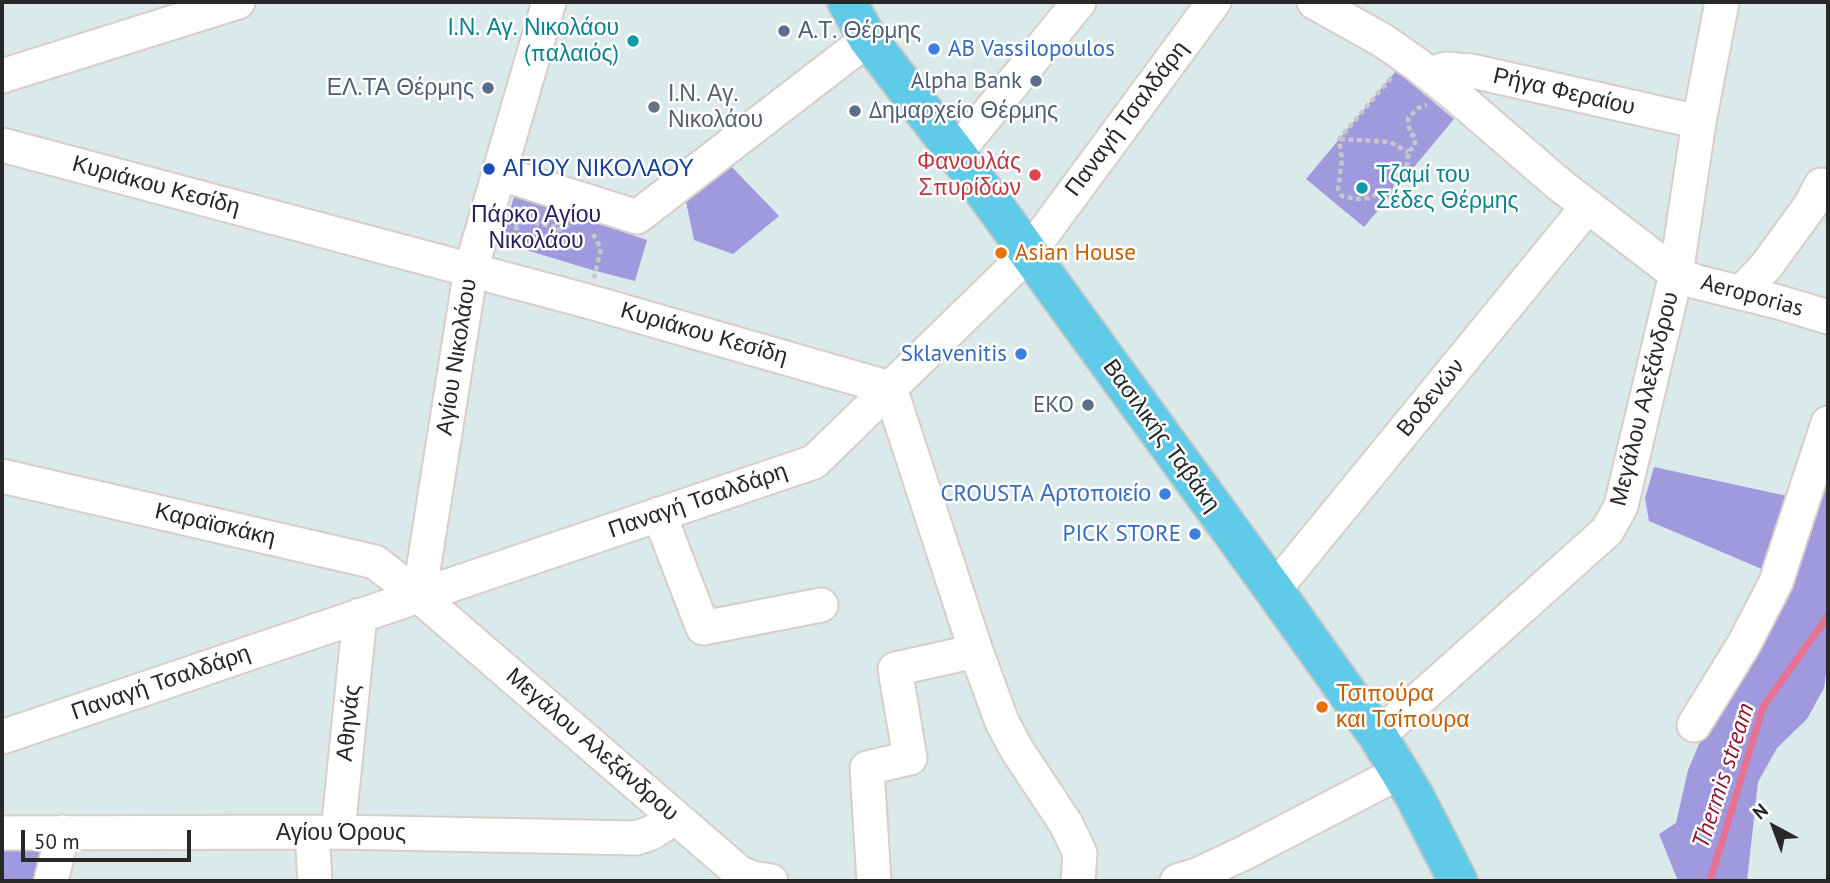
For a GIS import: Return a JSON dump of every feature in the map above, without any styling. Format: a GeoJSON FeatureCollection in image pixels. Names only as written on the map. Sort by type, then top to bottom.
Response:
{"type":"FeatureCollection","features":[{"type":"Feature","properties":{"kind":"main road","name":"Βασιλικής Ταβάκη"},"geometry":{"type":"LineString","coordinates":[[847,2],[868,39],[956,153],[1378,736],[1458,881]]}},
{"type":"Feature","properties":{"kind":"street"},"geometry":{"type":"LineString","coordinates":[[2,76],[238,2]]}},
{"type":"Feature","properties":{"kind":"street","name":"Αγίου Νικολάου"},"geometry":{"type":"LineString","coordinates":[[419,596],[471,269],[549,2]]}},
{"type":"Feature","properties":{"kind":"street"},"geometry":{"type":"LineString","coordinates":[[956,153],[1079,2]]}},
{"type":"Feature","properties":{"kind":"street","name":"Παναγή Τσαλδάρη"},"geometry":{"type":"LineString","coordinates":[[2,737],[814,462],[1028,254],[1214,2]]}},
{"type":"Feature","properties":{"kind":"street","name":"Aeroporias"},"geometry":{"type":"LineString","coordinates":[[1314,2],[1390,46],[1440,83],[1528,159],[1676,274],[1828,317]]}},
{"type":"Feature","properties":{"kind":"street","name":"Μεγάλου Αλεξάνδρου"},"geometry":{"type":"LineString","coordinates":[[1378,736],[1607,531],[1620,506],[1676,274],[1699,122],[1722,2]]}},
{"type":"Feature","properties":{"kind":"street"},"geometry":{"type":"LineString","coordinates":[[499,173],[637,217],[868,39]]}},
{"type":"Feature","properties":{"kind":"street","name":"Ρήγα Φεραίου"},"geometry":{"type":"LineString","coordinates":[[1440,83],[1446,69],[1472,71],[1699,122]]}},
{"type":"Feature","properties":{"kind":"street","name":"Κυριάκου Κεσίδη"},"geometry":{"type":"LineString","coordinates":[[2,145],[587,300],[890,388]]}},
{"type":"Feature","properties":{"kind":"street"},"geometry":{"type":"LineString","coordinates":[[1741,293],[1767,265],[1810,206],[1821,185],[1828,186]]}},
{"type":"Feature","properties":{"kind":"street","name":"Βοδενών"},"geometry":{"type":"LineString","coordinates":[[1274,590],[1588,206]]}},
{"type":"Feature","properties":{"kind":"street"},"geometry":{"type":"LineString","coordinates":[[890,388],[976,651],[1005,728],[1066,824],[1080,853],[1078,881]]}},
{"type":"Feature","properties":{"kind":"street"},"geometry":{"type":"LineString","coordinates":[[1694,725],[1744,644],[1776,582],[1828,423]]}},
{"type":"Feature","properties":{"kind":"street","name":"Καραϊσκάκη"},"geometry":{"type":"LineString","coordinates":[[2,475],[375,562],[419,596]]}},
{"type":"Feature","properties":{"kind":"street"},"geometry":{"type":"LineString","coordinates":[[659,514],[703,628],[821,606]]}},
{"type":"Feature","properties":{"kind":"street","name":"Μεγάλου Αλεξάνδρου"},"geometry":{"type":"LineString","coordinates":[[419,596],[740,873],[758,880]]}},
{"type":"Feature","properties":{"kind":"street","name":"Αθηνάς"},"geometry":{"type":"LineString","coordinates":[[315,881],[360,615]]}},
{"type":"Feature","properties":{"kind":"street"},"geometry":{"type":"LineString","coordinates":[[874,881],[867,768],[910,758],[895,670],[976,651]]}},
{"type":"Feature","properties":{"kind":"street"},"geometry":{"type":"LineString","coordinates":[[1177,881],[1197,875],[1244,853],[1400,772]]}},
{"type":"Feature","properties":{"kind":"street","name":"Αγίου Όρους"},"geometry":{"type":"LineString","coordinates":[[2,833],[325,832],[636,838],[663,826],[673,815]]}},
{"type":"Feature","properties":{"kind":"street"},"geometry":{"type":"LineString","coordinates":[[51,881],[63,832]]}},
{"type":"Feature","properties":{"kind":"path"},"geometry":{"type":"LineString","coordinates":[[1396,71],[1440,83],[1435,104],[1418,108],[1408,118],[1410,133],[1415,136],[1415,146],[1408,152],[1408,163],[1396,177],[1395,190],[1381,191],[1370,198],[1356,200],[1342,196],[1338,189],[1342,160],[1339,139],[1396,71]]}},
{"type":"Feature","properties":{"kind":"path"},"geometry":{"type":"LineString","coordinates":[[1339,139],[1390,142],[1408,152]]}},
{"type":"Feature","properties":{"kind":"path"},"geometry":{"type":"LineString","coordinates":[[559,227],[560,237],[553,248],[517,237],[516,225],[523,220],[559,227],[570,225]]}},
{"type":"Feature","properties":{"kind":"path"},"geometry":{"type":"LineString","coordinates":[[590,231],[596,235],[601,249],[594,281]]}},
{"type":"Feature","properties":{"kind":"green space"},"geometry":{"type":"Polygon","coordinates":[[[1396,71],[1454,119],[1364,227],[1306,179],[1396,71]]]}},
{"type":"Feature","properties":{"kind":"green space"},"geometry":{"type":"Polygon","coordinates":[[[728,163],[779,216],[733,254],[694,240],[685,197],[728,163]]]}},
{"type":"Feature","properties":{"kind":"green space","name":"Πάρκο Αγίου Νικολάου"},"geometry":{"type":"Polygon","coordinates":[[[517,187],[536,193],[533,202],[647,240],[635,281],[500,242],[517,187]]]}},
{"type":"Feature","properties":{"kind":"green space"},"geometry":{"type":"Polygon","coordinates":[[[1654,467],[1787,496],[1828,470],[1828,658],[1824,688],[1807,719],[1777,748],[1758,782],[1747,881],[1678,881],[1659,834],[1676,823],[1688,770],[1712,714],[1764,570],[1649,521],[1645,498],[1654,467]]]}},
{"type":"Feature","properties":{"kind":"green space"},"geometry":{"type":"Polygon","coordinates":[[[2,843],[42,844],[47,852],[38,881],[2,881],[2,843]]]}},
{"type":"Feature","properties":{"kind":"waterway","name":"Thermis stream"},"geometry":{"type":"LineString","coordinates":[[1710,881],[1763,707],[1828,616]]}},
{"type":"Feature","properties":{"kind":"place","name":"Α.Τ. Θέρμης"},"geometry":{"type":"Point","coordinates":[784,31]}},
{"type":"Feature","properties":{"kind":"place","name":"Ι.Ν. Αγ. Νικολάου (παλαιός)"},"geometry":{"type":"Point","coordinates":[633,41]}},
{"type":"Feature","properties":{"kind":"place","name":"AB Vassilopoulos"},"geometry":{"type":"Point","coordinates":[934,49]}},
{"type":"Feature","properties":{"kind":"place","name":"Alpha Bank"},"geometry":{"type":"Point","coordinates":[1036,81]}},
{"type":"Feature","properties":{"kind":"place","name":"ΕΛ.ΤΑ Θέρμης"},"geometry":{"type":"Point","coordinates":[488,88]}},
{"type":"Feature","properties":{"kind":"place","name":"Ι.Ν. Αγ. Νικολάου"},"geometry":{"type":"Point","coordinates":[654,107]}},
{"type":"Feature","properties":{"kind":"place","name":"Δημαρχείο Θέρμης"},"geometry":{"type":"Point","coordinates":[855,111]}},
{"type":"Feature","properties":{"kind":"place","name":"ΑΓΙΟΥ ΝΙΚΟΛΑΟΥ"},"geometry":{"type":"Point","coordinates":[489,169]}},
{"type":"Feature","properties":{"kind":"place","name":"Φανουλάς Σπυρίδων"},"geometry":{"type":"Point","coordinates":[1035,175]}},
{"type":"Feature","properties":{"kind":"place","name":"Τζαμί του Σέδες Θέρμης"},"geometry":{"type":"Point","coordinates":[1362,188]}},
{"type":"Feature","properties":{"kind":"place","name":"Asian House"},"geometry":{"type":"Point","coordinates":[1001,253]}},
{"type":"Feature","properties":{"kind":"place","name":"Sklavenitis"},"geometry":{"type":"Point","coordinates":[1021,354]}},
{"type":"Feature","properties":{"kind":"place","name":"EKO"},"geometry":{"type":"Point","coordinates":[1088,405]}},
{"type":"Feature","properties":{"kind":"place","name":"CROUSTA Αρτοποιείο"},"geometry":{"type":"Point","coordinates":[1165,494]}},
{"type":"Feature","properties":{"kind":"place","name":"PICK STORE"},"geometry":{"type":"Point","coordinates":[1195,534]}},
{"type":"Feature","properties":{"kind":"place","name":"Τσιπούρα και Τσίπουρα"},"geometry":{"type":"Point","coordinates":[1322,707]}}]}
